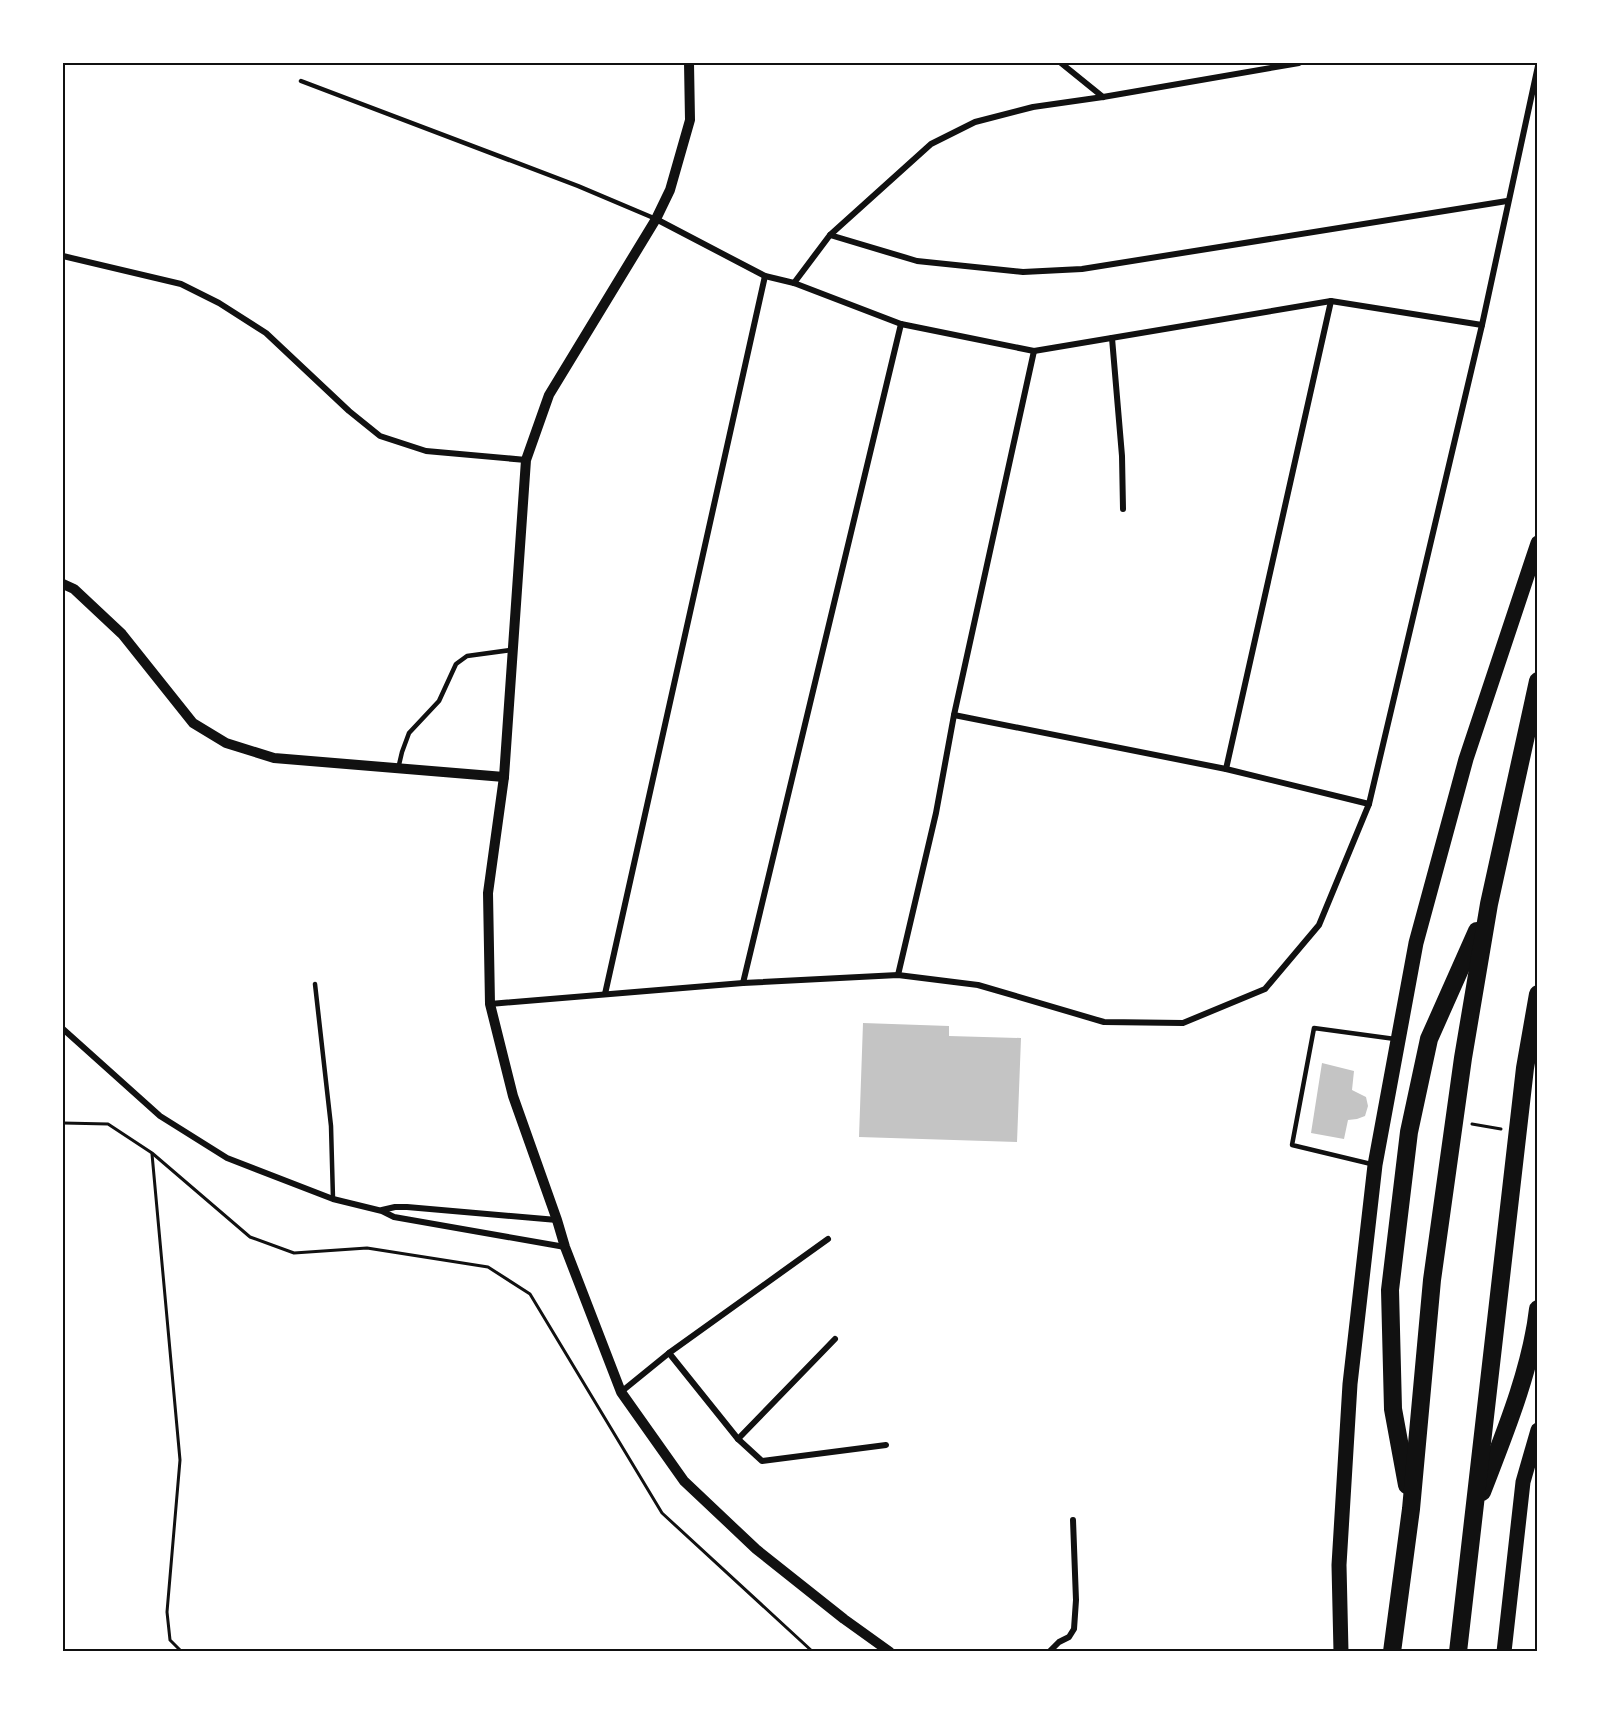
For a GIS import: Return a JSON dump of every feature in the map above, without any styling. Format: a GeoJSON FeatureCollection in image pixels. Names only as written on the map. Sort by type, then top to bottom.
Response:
{"type":"FeatureCollection","features":[{"type":"Feature","properties":{"kind":"highway"},"geometry":{"type":"LineString","coordinates":[[1392,1652],[1411,1509],[1433,1269],[1463,1059],[1489,904],[1538,681]]}},
{"type":"Feature","properties":{"kind":"highway"},"geometry":{"type":"LineString","coordinates":[[1411,1509],[1393,1409],[1390,1290],[1409,1132],[1429,1039],[1489,904]]}},
{"type":"Feature","properties":{"kind":"highway"},"geometry":{"type":"LineString","coordinates":[[1458,1652],[1525,1068],[1538,994]]}},
{"type":"Feature","properties":{"kind":"highway"},"geometry":{"type":"LineString","coordinates":[[1472,1516],[1513,1407],[1534,1339],[1538,1309]]}},
{"type":"Feature","properties":{"kind":"main road"},"geometry":{"type":"LineString","coordinates":[[1341,1652],[1339,1565],[1350,1384],[1375,1165],[1397,1040],[1416,943],[1466,759],[1538,543]]}},
{"type":"Feature","properties":{"kind":"main road"},"geometry":{"type":"LineString","coordinates":[[1503,1652],[1524,1482],[1538,1430]]}},
{"type":"Feature","properties":{"kind":"street"},"geometry":{"type":"LineString","coordinates":[[689,63],[690,120],[670,190],[656,219],[549,395],[526,460],[504,777],[488,893],[490,1004],[513,1096],[565,1247],[621,1392],[684,1481],[756,1548],[844,1619],[890,1652]]}},
{"type":"Feature","properties":{"kind":"street"},"geometry":{"type":"LineString","coordinates":[[1061,63],[1103,97]]}},
{"type":"Feature","properties":{"kind":"street"},"geometry":{"type":"LineString","coordinates":[[794,283],[830,235],[931,144],[975,122],[1034,107],[1299,63]]}},
{"type":"Feature","properties":{"kind":"street"},"geometry":{"type":"LineString","coordinates":[[490,1004],[743,983],[898,975],[978,985],[1104,1022],[1184,1023],[1265,989],[1319,925],[1369,804],[1482,325],[1538,66]]}},
{"type":"Feature","properties":{"kind":"street"},"geometry":{"type":"LineString","coordinates":[[830,235],[917,261],[1023,272],[1082,269],[1507,201]]}},
{"type":"Feature","properties":{"kind":"street"},"geometry":{"type":"LineString","coordinates":[[656,219],[765,276],[794,283],[901,324],[1034,351],[1331,301],[1482,325]]}},
{"type":"Feature","properties":{"kind":"street"},"geometry":{"type":"LineString","coordinates":[[63,256],[181,284],[219,303],[266,333],[349,411],[380,436],[426,451],[526,460]]}},
{"type":"Feature","properties":{"kind":"street"},"geometry":{"type":"LineString","coordinates":[[605,994],[765,276]]}},
{"type":"Feature","properties":{"kind":"street"},"geometry":{"type":"LineString","coordinates":[[1227,769],[1331,301]]}},
{"type":"Feature","properties":{"kind":"street"},"geometry":{"type":"LineString","coordinates":[[743,983],[901,324]]}},
{"type":"Feature","properties":{"kind":"street"},"geometry":{"type":"LineString","coordinates":[[1112,338],[1122,456],[1123,509]]}},
{"type":"Feature","properties":{"kind":"street"},"geometry":{"type":"LineString","coordinates":[[898,975],[936,813],[954,715],[1034,351]]}},
{"type":"Feature","properties":{"kind":"street"},"geometry":{"type":"LineString","coordinates":[[63,585],[74,589],[123,634],[193,723],[226,743],[274,758],[504,777]]}},
{"type":"Feature","properties":{"kind":"street"},"geometry":{"type":"LineString","coordinates":[[954,715],[1227,769],[1369,804]]}},
{"type":"Feature","properties":{"kind":"street"},"geometry":{"type":"LineString","coordinates":[[63,1029],[160,1116],[227,1158],[333,1199],[382,1210],[394,1217],[565,1247]]}},
{"type":"Feature","properties":{"kind":"street"},"geometry":{"type":"LineString","coordinates":[[382,1210],[407,1207],[557,1220]]}},
{"type":"Feature","properties":{"kind":"street"},"geometry":{"type":"LineString","coordinates":[[621,1392],[669,1353],[828,1239]]}},
{"type":"Feature","properties":{"kind":"street"},"geometry":{"type":"LineString","coordinates":[[738,1440],[835,1339]]}},
{"type":"Feature","properties":{"kind":"street"},"geometry":{"type":"LineString","coordinates":[[669,1353],[738,1440],[762,1461],[886,1446]]}},
{"type":"Feature","properties":{"kind":"street"},"geometry":{"type":"LineString","coordinates":[[1049,1652],[1059,1642],[1069,1637],[1074,1629],[1076,1600],[1074,1520]]}},
{"type":"Feature","properties":{"kind":"lane"},"geometry":{"type":"LineString","coordinates":[[301,81],[578,186],[656,219]]}},
{"type":"Feature","properties":{"kind":"lane"},"geometry":{"type":"LineString","coordinates":[[398,769],[409,733],[439,701],[456,664],[467,656],[513,650]]}},
{"type":"Feature","properties":{"kind":"lane"},"geometry":{"type":"LineString","coordinates":[[315,984],[331,1126],[333,1199]]}},
{"type":"Feature","properties":{"kind":"lane"},"geometry":{"type":"LineString","coordinates":[[1375,1165],[1292,1145],[1314,1028],[1397,1040]]}},
{"type":"Feature","properties":{"kind":"path"},"geometry":{"type":"LineString","coordinates":[[63,1123],[108,1124],[152,1153],[250,1238],[294,1253],[367,1248],[488,1268],[530,1294],[662,1513],[813,1652]]}},
{"type":"Feature","properties":{"kind":"path"},"geometry":{"type":"LineString","coordinates":[[152,1153],[180,1460],[167,1612],[170,1640],[182,1652]]}},
{"type":"Feature","properties":{"kind":"building"},"geometry":{"type":"Polygon","coordinates":[[[863,1023],[949,1026],[949,1036],[1021,1038],[1017,1142],[859,1137],[863,1023]]]}},
{"type":"Feature","properties":{"kind":"building"},"geometry":{"type":"Polygon","coordinates":[[[1322,1063],[1354,1071],[1352,1090],[1366,1097],[1368,1106],[1365,1116],[1348,1120],[1344,1139],[1311,1133],[1322,1063]]]}}]}
